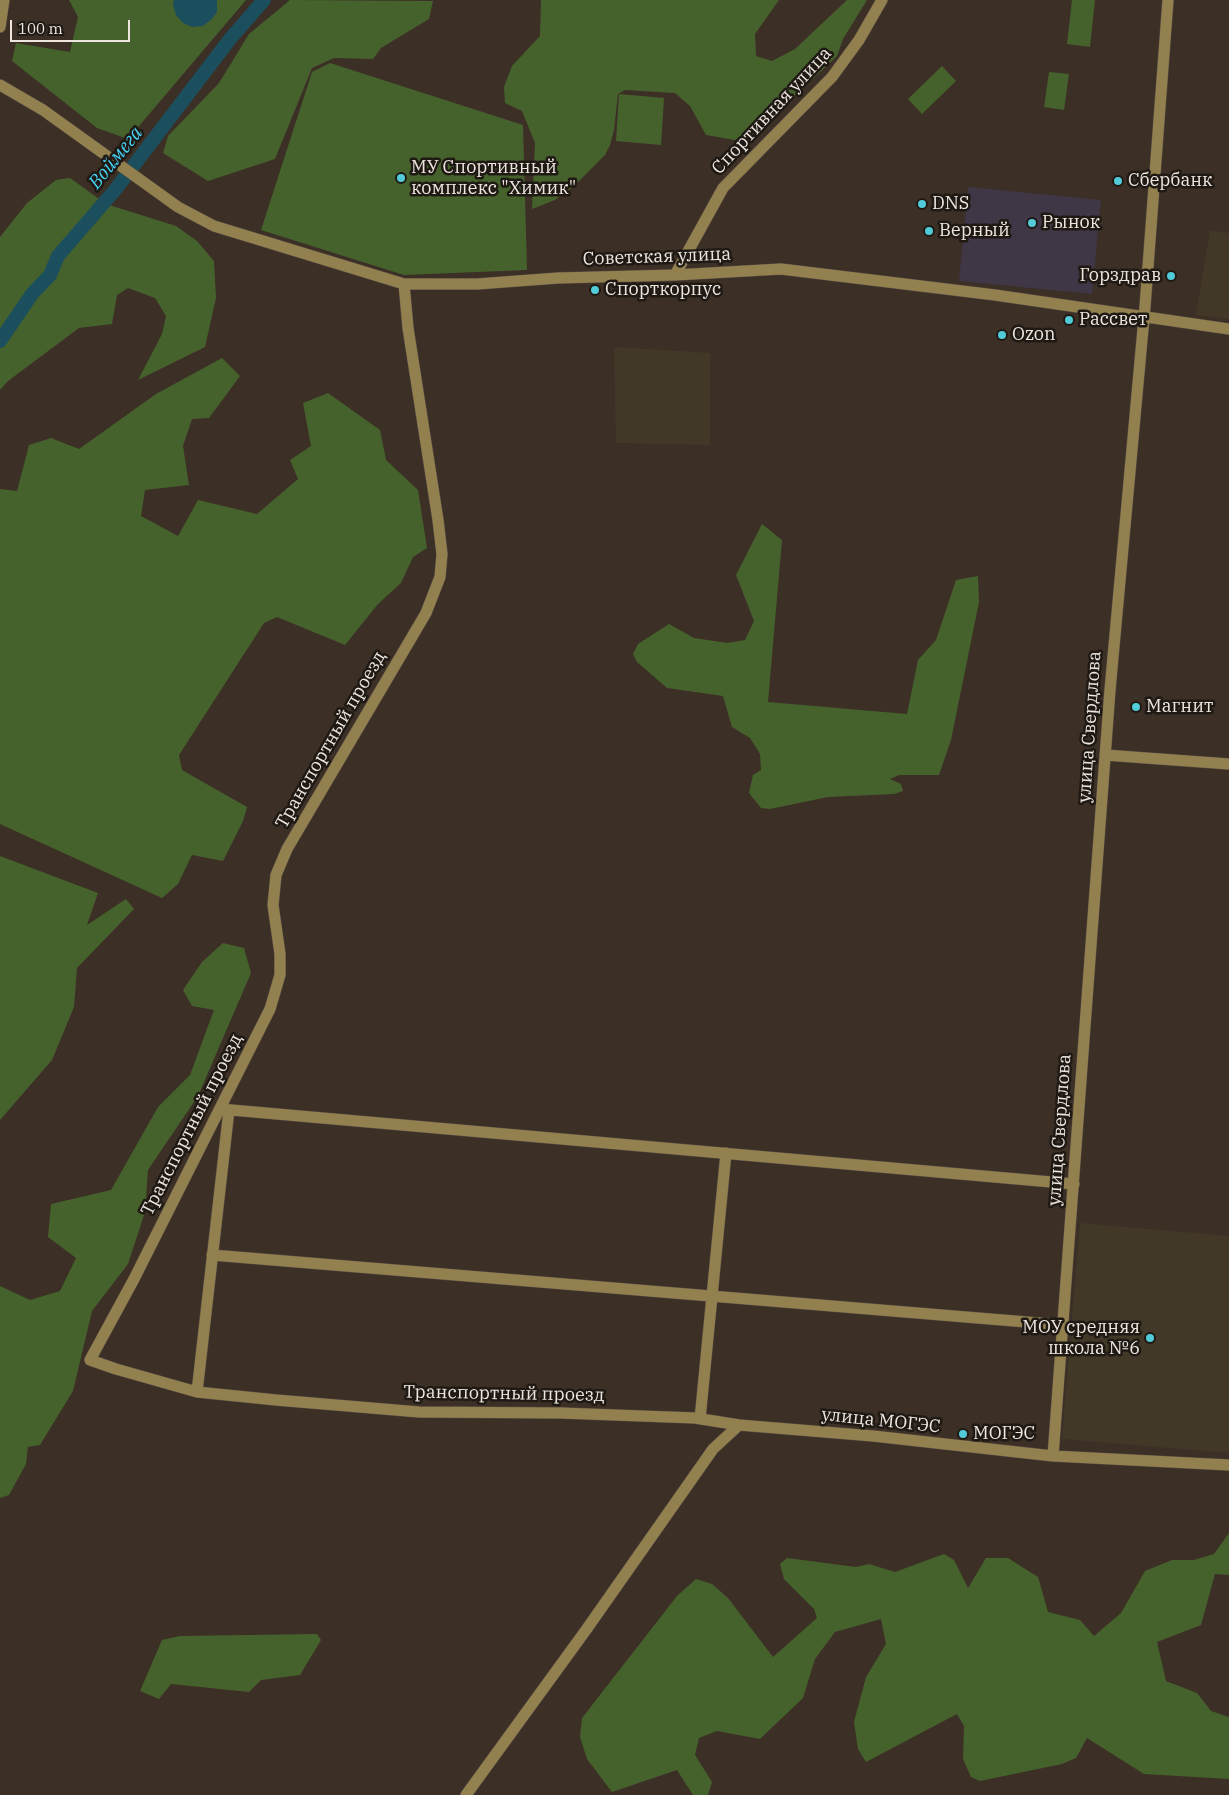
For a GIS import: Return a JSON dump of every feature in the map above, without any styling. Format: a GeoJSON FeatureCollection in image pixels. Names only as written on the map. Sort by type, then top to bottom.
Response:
{"type":"FeatureCollection","features":[{"type":"Feature","properties":{"kind":"street"},"geometry":{"type":"LineString","coordinates":[[0,27],[4,0]]}},
{"type":"Feature","properties":{"kind":"street","name":"Спортивная улица"},"geometry":{"type":"LineString","coordinates":[[675,275],[723,188],[832,77],[859,40],[882,0]]}},
{"type":"Feature","properties":{"kind":"street","name":"улица Свердлова"},"geometry":{"type":"LineString","coordinates":[[1053,1456],[1110,680],[1144,316],[1168,0]]}},
{"type":"Feature","properties":{"kind":"street","name":"Советская улица"},"geometry":{"type":"LineString","coordinates":[[0,85],[43,110],[178,207],[214,226],[404,284],[477,284],[558,278],[675,275],[782,269],[995,295],[1229,329]]}},
{"type":"Feature","properties":{"kind":"street","name":"Транспортный проезд"},"geometry":{"type":"LineString","coordinates":[[404,284],[408,328],[438,520],[442,554],[440,577],[426,613],[287,849],[276,875],[273,905],[280,954],[280,975],[270,1009],[225,1110],[90,1360],[197,1392],[419,1412],[652,1415],[700,1419],[739,1426]]}},
{"type":"Feature","properties":{"kind":"street"},"geometry":{"type":"LineString","coordinates":[[1105,755],[1229,764]]}},
{"type":"Feature","properties":{"kind":"street"},"geometry":{"type":"LineString","coordinates":[[197,1392],[225,1110],[1074,1184]]}},
{"type":"Feature","properties":{"kind":"street"},"geometry":{"type":"LineString","coordinates":[[700,1419],[726,1153]]}},
{"type":"Feature","properties":{"kind":"street"},"geometry":{"type":"LineString","coordinates":[[212,1254],[1063,1325]]}},
{"type":"Feature","properties":{"kind":"street"},"geometry":{"type":"LineString","coordinates":[[466,1795],[586,1630],[713,1449],[739,1426]]}},
{"type":"Feature","properties":{"kind":"street","name":"улица МОГЭС"},"geometry":{"type":"LineString","coordinates":[[739,1426],[873,1436],[1053,1456],[1229,1466]]}},
{"type":"Feature","properties":{"kind":"shaded area","name":"Рынок"},"geometry":{"type":"Polygon","coordinates":[[[968,187],[1101,200],[1092,294],[959,281],[968,187]]]}},
{"type":"Feature","properties":{"kind":"shaded area"},"geometry":{"type":"Polygon","coordinates":[[[1210,230],[1229,233],[1229,319],[1196,315],[1210,230]]]}},
{"type":"Feature","properties":{"kind":"shaded area"},"geometry":{"type":"Polygon","coordinates":[[[614,347],[710,353],[710,445],[616,443],[614,347]]]}},
{"type":"Feature","properties":{"kind":"shaded area","name":"МОУ средняя школа №6"},"geometry":{"type":"Polygon","coordinates":[[[1080,1223],[1229,1236],[1229,1453],[1062,1439],[1080,1223]]]}},
{"type":"Feature","properties":{"kind":"green space"},"geometry":{"type":"Polygon","coordinates":[[[69,0],[246,0],[128,139],[97,128],[12,61],[16,43],[70,52],[78,17],[69,0]]]}},
{"type":"Feature","properties":{"kind":"green space"},"geometry":{"type":"Polygon","coordinates":[[[290,0],[433,1],[429,19],[381,48],[373,59],[334,58],[312,68],[275,159],[208,181],[163,153],[168,136],[219,83],[249,34],[290,0]]]}},
{"type":"Feature","properties":{"kind":"green space"},"geometry":{"type":"Polygon","coordinates":[[[541,0],[779,0],[755,34],[756,56],[772,61],[795,49],[847,0],[867,0],[843,39],[837,56],[746,142],[706,135],[690,106],[675,93],[625,90],[618,94],[614,130],[605,155],[574,186],[555,200],[532,209],[535,143],[522,111],[505,103],[504,87],[512,66],[540,36],[541,0]]]}},
{"type":"Feature","properties":{"kind":"green space"},"geometry":{"type":"Polygon","coordinates":[[[1072,0],[1095,0],[1090,47],[1067,44],[1072,0]]]}},
{"type":"Feature","properties":{"kind":"green space","name":"МУ Спортивный комплекс \"Химик\""},"geometry":{"type":"Polygon","coordinates":[[[330,63],[523,125],[527,270],[404,275],[261,230],[312,72],[330,63]]]}},
{"type":"Feature","properties":{"kind":"green space"},"geometry":{"type":"Polygon","coordinates":[[[942,66],[956,81],[922,114],[908,99],[942,66]]]}},
{"type":"Feature","properties":{"kind":"green space"},"geometry":{"type":"Polygon","coordinates":[[[1049,72],[1069,74],[1064,110],[1044,107],[1049,72]]]}},
{"type":"Feature","properties":{"kind":"green space"},"geometry":{"type":"Polygon","coordinates":[[[619,94],[664,98],[661,145],[616,141],[619,94]]]}},
{"type":"Feature","properties":{"kind":"green space"},"geometry":{"type":"Polygon","coordinates":[[[70,178],[106,204],[176,226],[197,241],[214,261],[216,298],[205,347],[138,380],[162,334],[166,316],[155,298],[128,288],[117,295],[112,324],[79,328],[8,381],[0,390],[0,237],[27,203],[56,180],[70,178]]]}},
{"type":"Feature","properties":{"kind":"green space"},"geometry":{"type":"Polygon","coordinates":[[[222,358],[240,376],[209,418],[192,419],[183,446],[189,485],[145,490],[141,516],[178,536],[198,500],[257,514],[298,479],[290,460],[311,446],[303,403],[328,393],[380,430],[386,460],[418,490],[427,548],[413,557],[401,583],[378,604],[345,645],[277,617],[264,623],[179,755],[182,770],[247,807],[243,821],[223,861],[192,855],[178,884],[162,898],[0,824],[0,489],[17,491],[29,445],[51,438],[79,449],[156,394],[222,358]]]}},
{"type":"Feature","properties":{"kind":"green space"},"geometry":{"type":"Polygon","coordinates":[[[762,524],[782,540],[768,702],[907,714],[918,660],[936,640],[956,580],[978,576],[979,602],[951,740],[939,775],[899,775],[890,779],[901,784],[903,791],[894,794],[828,797],[770,809],[761,808],[749,793],[753,775],[761,770],[760,754],[750,738],[732,727],[723,696],[667,688],[637,662],[633,654],[638,644],[669,624],[694,638],[727,643],[745,640],[754,621],[736,575],[762,524]]]}},
{"type":"Feature","properties":{"kind":"green space"},"geometry":{"type":"Polygon","coordinates":[[[0,856],[98,893],[87,925],[126,899],[134,909],[77,968],[74,1007],[52,1060],[0,1120],[0,856]]]}},
{"type":"Feature","properties":{"kind":"green space"},"geometry":{"type":"Polygon","coordinates":[[[223,943],[244,948],[251,973],[198,1096],[148,1170],[145,1212],[128,1264],[92,1311],[73,1391],[40,1445],[28,1447],[26,1464],[9,1495],[0,1498],[0,1286],[30,1300],[60,1291],[76,1258],[48,1237],[51,1204],[111,1190],[158,1107],[190,1075],[214,1010],[192,1006],[183,990],[202,962],[223,943]]]}},
{"type":"Feature","properties":{"kind":"green space"},"geometry":{"type":"Polygon","coordinates":[[[1229,1533],[1229,1575],[1215,1574],[1201,1625],[1157,1642],[1166,1681],[1197,1693],[1211,1711],[1229,1717],[1229,1779],[1144,1774],[1087,1738],[1076,1758],[1062,1764],[980,1781],[971,1777],[963,1759],[964,1726],[957,1714],[866,1762],[858,1749],[854,1722],[866,1677],[886,1644],[881,1619],[835,1632],[815,1659],[803,1698],[760,1739],[717,1731],[699,1738],[695,1755],[712,1782],[708,1795],[693,1795],[677,1770],[612,1792],[587,1759],[580,1737],[582,1718],[677,1596],[696,1579],[712,1584],[728,1598],[773,1657],[817,1618],[814,1609],[784,1579],[780,1564],[787,1558],[856,1567],[869,1564],[895,1572],[944,1554],[954,1560],[968,1588],[986,1558],[1008,1558],[1038,1577],[1048,1612],[1080,1620],[1094,1636],[1121,1613],[1145,1571],[1172,1560],[1194,1560],[1214,1554],[1229,1533]]]}},
{"type":"Feature","properties":{"kind":"green space"},"geometry":{"type":"Polygon","coordinates":[[[317,1634],[321,1640],[300,1675],[261,1680],[249,1692],[171,1684],[159,1699],[140,1691],[162,1640],[180,1636],[317,1634]]]}},
{"type":"Feature","properties":{"kind":"water"},"geometry":{"type":"Polygon","coordinates":[[[174,0],[217,0],[217,12],[203,26],[192,27],[183,23],[176,15],[173,5],[174,0]]]}},
{"type":"Feature","properties":{"kind":"waterway","name":"Воймега"},"geometry":{"type":"LineString","coordinates":[[0,341],[32,294],[50,275],[58,256],[115,190],[230,39],[264,0]]}},
{"type":"Feature","properties":{"kind":"place","name":"МУ Спортивный комплекс \"Химик\""},"geometry":{"type":"Point","coordinates":[401,178]}},
{"type":"Feature","properties":{"kind":"place","name":"Сбербанк"},"geometry":{"type":"Point","coordinates":[1118,181]}},
{"type":"Feature","properties":{"kind":"place","name":"DNS"},"geometry":{"type":"Point","coordinates":[922,204]}},
{"type":"Feature","properties":{"kind":"place","name":"Рынок"},"geometry":{"type":"Point","coordinates":[1032,223]}},
{"type":"Feature","properties":{"kind":"place","name":"Верный"},"geometry":{"type":"Point","coordinates":[929,231]}},
{"type":"Feature","properties":{"kind":"place","name":"Горздрав"},"geometry":{"type":"Point","coordinates":[1171,276]}},
{"type":"Feature","properties":{"kind":"place","name":"Спорткорпус"},"geometry":{"type":"Point","coordinates":[595,290]}},
{"type":"Feature","properties":{"kind":"place","name":"Рассвет"},"geometry":{"type":"Point","coordinates":[1069,320]}},
{"type":"Feature","properties":{"kind":"place","name":"Ozon"},"geometry":{"type":"Point","coordinates":[1002,335]}},
{"type":"Feature","properties":{"kind":"place","name":"Магнит"},"geometry":{"type":"Point","coordinates":[1136,707]}},
{"type":"Feature","properties":{"kind":"place","name":"МОУ средняя школа №6"},"geometry":{"type":"Point","coordinates":[1150,1338]}},
{"type":"Feature","properties":{"kind":"place","name":"МОГЭС"},"geometry":{"type":"Point","coordinates":[963,1434]}}]}
